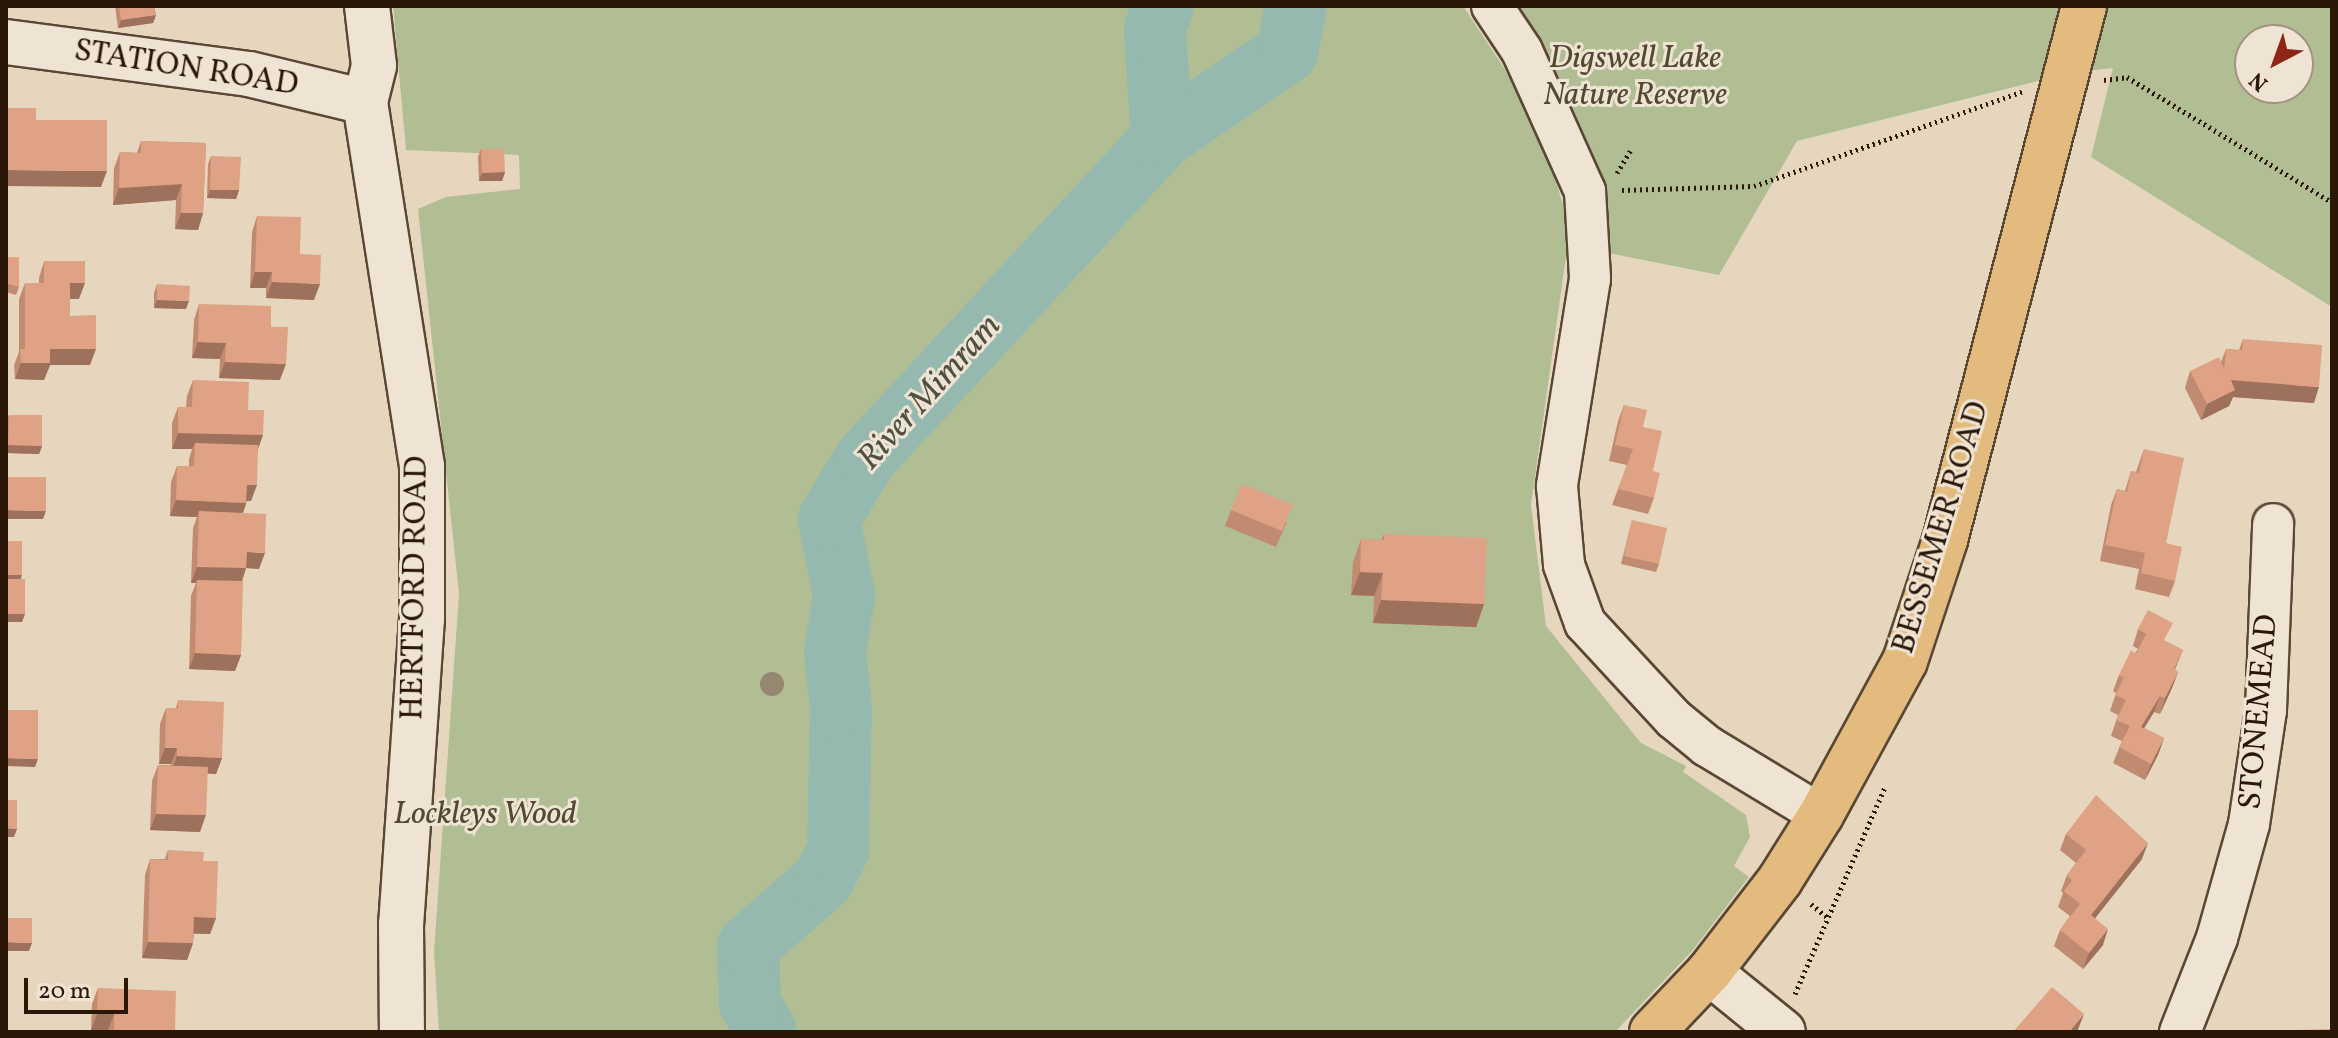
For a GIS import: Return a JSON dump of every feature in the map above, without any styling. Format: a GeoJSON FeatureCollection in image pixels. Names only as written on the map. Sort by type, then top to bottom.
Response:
{"type":"FeatureCollection","features":[{"type":"Feature","properties":{"kind":"main road","name":"BESSEMER ROAD"},"geometry":{"type":"LineString","coordinates":[[1652,1032],[1709,972],[1780,880],[1821,815],[1905,661],[1945,540],[2084,6]]}},
{"type":"Feature","properties":{"kind":"street","name":"HERTFORD ROAD"},"geometry":{"type":"LineString","coordinates":[[367,6],[374,66],[365,102],[422,466],[422,618],[401,924],[402,1032]]}},
{"type":"Feature","properties":{"kind":"street"},"geometry":{"type":"LineString","coordinates":[[1492,6],[1522,51],[1585,191],[1590,279],[1557,486],[1564,565],[1585,623],[1674,719],[1707,746],[1821,815]]}},
{"type":"Feature","properties":{"kind":"street","name":"STATION ROAD"},"geometry":{"type":"LineString","coordinates":[[6,42],[249,74],[365,102]]}},
{"type":"Feature","properties":{"kind":"street","name":"STONEMEAD"},"geometry":{"type":"LineString","coordinates":[[2180,1032],[2217,938],[2249,824],[2266,710],[2273,524]]}},
{"type":"Feature","properties":{"kind":"street"},"geometry":{"type":"LineString","coordinates":[[1709,972],[1788,1015]]}},
{"type":"Feature","properties":{"kind":"path"},"geometry":{"type":"LineString","coordinates":[[2096,81],[2127,77],[2332,202]]}},
{"type":"Feature","properties":{"kind":"path"},"geometry":{"type":"LineString","coordinates":[[1585,191],[1754,186],[2035,87]]}},
{"type":"Feature","properties":{"kind":"path"},"geometry":{"type":"LineString","coordinates":[[1788,1015],[1827,917]]}},
{"type":"Feature","properties":{"kind":"green space","name":"Lockleys Wood"},"geometry":{"type":"Polygon","coordinates":[[[393,6],[1463,6],[1537,118],[1570,228],[1531,505],[1546,626],[1641,743],[1686,766],[1683,772],[1746,815],[1750,837],[1734,866],[1749,877],[1692,951],[1615,1032],[439,1032],[434,952],[459,594],[418,209],[446,197],[520,189],[519,155],[406,150],[393,6]]]}},
{"type":"Feature","properties":{"kind":"green space","name":"Digswell Lake Nature Reserve"},"geometry":{"type":"Polygon","coordinates":[[[1508,6],[2067,6],[2050,78],[1797,141],[1719,275],[1608,253],[1606,208],[1577,130],[1508,6]]]}},
{"type":"Feature","properties":{"kind":"green space"},"geometry":{"type":"Polygon","coordinates":[[[2095,6],[2332,6],[2332,307],[2091,157],[2113,68],[2078,72],[2095,6]]]}},
{"type":"Feature","properties":{"kind":"building"},"geometry":{"type":"Polygon","coordinates":[[[119,6],[154,6],[156,15],[121,20],[119,6]]]}},
{"type":"Feature","properties":{"kind":"building"},"geometry":{"type":"Polygon","coordinates":[[[7,108],[36,108],[36,120],[107,120],[107,171],[6,170],[7,108]]]}},
{"type":"Feature","properties":{"kind":"building"},"geometry":{"type":"Polygon","coordinates":[[[141,141],[206,143],[203,213],[181,213],[182,184],[119,188],[120,152],[141,153],[141,141]]]}},
{"type":"Feature","properties":{"kind":"building"},"geometry":{"type":"Polygon","coordinates":[[[481,149],[504,149],[505,172],[482,173],[481,149]]]}},
{"type":"Feature","properties":{"kind":"building"},"geometry":{"type":"Polygon","coordinates":[[[211,156],[241,157],[239,190],[210,190],[211,156]]]}},
{"type":"Feature","properties":{"kind":"building"},"geometry":{"type":"Polygon","coordinates":[[[257,216],[301,217],[300,254],[321,255],[320,284],[272,282],[272,272],[255,272],[257,216]]]}},
{"type":"Feature","properties":{"kind":"building"},"geometry":{"type":"Polygon","coordinates":[[[6,257],[19,257],[19,287],[6,283],[6,257]]]}},
{"type":"Feature","properties":{"kind":"building"},"geometry":{"type":"Polygon","coordinates":[[[44,261],[85,261],[85,283],[70,283],[70,316],[96,315],[96,349],[50,349],[50,363],[21,363],[20,349],[25,349],[25,283],[44,283],[44,261]]]}},
{"type":"Feature","properties":{"kind":"building"},"geometry":{"type":"Polygon","coordinates":[[[157,284],[190,286],[189,301],[157,300],[157,284]]]}},
{"type":"Feature","properties":{"kind":"building"},"geometry":{"type":"Polygon","coordinates":[[[199,304],[271,306],[271,327],[288,327],[286,364],[225,362],[226,343],[198,342],[199,304]]]}},
{"type":"Feature","properties":{"kind":"building"},"geometry":{"type":"Polygon","coordinates":[[[2243,339],[2322,345],[2319,387],[2231,380],[2235,390],[2207,404],[2190,371],[2219,357],[2224,369],[2226,349],[2242,350],[2243,339]]]}},
{"type":"Feature","properties":{"kind":"building"},"geometry":{"type":"Polygon","coordinates":[[[193,380],[249,382],[248,410],[264,410],[263,435],[178,433],[178,407],[192,407],[193,380]]]}},
{"type":"Feature","properties":{"kind":"building"},"geometry":{"type":"Polygon","coordinates":[[[1624,405],[1647,410],[1643,427],[1662,431],[1653,471],[1660,473],[1654,498],[1618,489],[1633,449],[1615,445],[1624,405]]]}},
{"type":"Feature","properties":{"kind":"building"},"geometry":{"type":"Polygon","coordinates":[[[9,415],[42,415],[42,446],[8,445],[9,415]]]}},
{"type":"Feature","properties":{"kind":"building"},"geometry":{"type":"Polygon","coordinates":[[[195,443],[258,445],[257,485],[247,485],[246,503],[176,500],[177,466],[194,466],[195,443]]]}},
{"type":"Feature","properties":{"kind":"building"},"geometry":{"type":"Polygon","coordinates":[[[2144,449],[2184,458],[2166,543],[2182,547],[2175,581],[2141,573],[2145,553],[2105,545],[2117,489],[2127,492],[2131,471],[2139,473],[2144,449]]]}},
{"type":"Feature","properties":{"kind":"building"},"geometry":{"type":"Polygon","coordinates":[[[7,477],[46,477],[46,511],[6,510],[7,477]]]}},
{"type":"Feature","properties":{"kind":"building"},"geometry":{"type":"Polygon","coordinates":[[[1242,484],[1293,505],[1282,531],[1231,510],[1242,484]]]}},
{"type":"Feature","properties":{"kind":"building"},"geometry":{"type":"Polygon","coordinates":[[[199,511],[266,514],[265,553],[247,552],[246,568],[197,567],[199,511]]]}},
{"type":"Feature","properties":{"kind":"building"},"geometry":{"type":"Polygon","coordinates":[[[1632,520],[1667,528],[1659,564],[1624,556],[1632,520]]]}},
{"type":"Feature","properties":{"kind":"building"},"geometry":{"type":"Polygon","coordinates":[[[1384,534],[1487,538],[1484,604],[1381,600],[1383,573],[1360,572],[1361,539],[1384,540],[1384,534]]]}},
{"type":"Feature","properties":{"kind":"building"},"geometry":{"type":"Polygon","coordinates":[[[6,541],[22,541],[22,575],[6,575],[6,541]]]}},
{"type":"Feature","properties":{"kind":"building"},"geometry":{"type":"Polygon","coordinates":[[[6,579],[25,579],[25,614],[6,614],[6,579]]]}},
{"type":"Feature","properties":{"kind":"building"},"geometry":{"type":"Polygon","coordinates":[[[197,580],[243,581],[241,655],[195,653],[197,580]]]}},
{"type":"Feature","properties":{"kind":"building"},"geometry":{"type":"Polygon","coordinates":[[[2148,610],[2173,623],[2164,640],[2183,650],[2174,669],[2178,672],[2165,698],[2160,696],[2141,727],[2164,738],[2151,764],[2119,747],[2130,726],[2116,720],[2126,700],[2115,695],[2124,678],[2119,675],[2131,650],[2136,654],[2146,634],[2138,629],[2148,610]]]}},
{"type":"Feature","properties":{"kind":"building"},"geometry":{"type":"Polygon","coordinates":[[[178,700],[224,702],[222,758],[177,756],[177,748],[165,748],[166,708],[178,708],[178,700]]]}},
{"type":"Feature","properties":{"kind":"building"},"geometry":{"type":"Polygon","coordinates":[[[7,710],[38,710],[38,759],[6,758],[7,710]]]}},
{"type":"Feature","properties":{"kind":"building"},"geometry":{"type":"Polygon","coordinates":[[[158,765],[208,767],[206,815],[156,814],[158,765]]]}},
{"type":"Feature","properties":{"kind":"building"},"geometry":{"type":"Polygon","coordinates":[[[2096,795],[2148,843],[2091,915],[2108,929],[2089,953],[2060,930],[2080,904],[2064,891],[2072,880],[2067,875],[2086,850],[2066,834],[2096,795]]]}},
{"type":"Feature","properties":{"kind":"building"},"geometry":{"type":"Polygon","coordinates":[[[6,800],[17,800],[17,829],[6,828],[6,800]]]}},
{"type":"Feature","properties":{"kind":"building"},"geometry":{"type":"Polygon","coordinates":[[[168,850],[204,852],[203,861],[218,861],[216,918],[194,917],[193,943],[148,942],[150,859],[168,860],[168,850]]]}},
{"type":"Feature","properties":{"kind":"building"},"geometry":{"type":"Polygon","coordinates":[[[6,918],[32,918],[32,943],[6,942],[6,918]]]}},
{"type":"Feature","properties":{"kind":"building"},"geometry":{"type":"Polygon","coordinates":[[[2052,987],[2084,1014],[2069,1032],[2013,1032],[2052,987]]]}},
{"type":"Feature","properties":{"kind":"building"},"geometry":{"type":"Polygon","coordinates":[[[98,988],[176,991],[175,1032],[114,1032],[114,1014],[97,1014],[98,988]]]}},
{"type":"Feature","properties":{"kind":"building"},"geometry":{"type":"Polygon","coordinates":[[[2332,1029],[2332,1032],[2292,1032],[2292,1030],[2332,1029]]]}},
{"type":"Feature","properties":{"kind":"waterway","name":"River Mimram"},"geometry":{"type":"LineString","coordinates":[[766,1032],[750,1003],[748,946],[823,880],[838,850],[841,707],[835,653],[844,595],[829,519],[866,458],[1162,138],[1155,29],[1163,6]]}},
{"type":"Feature","properties":{"kind":"waterway"},"geometry":{"type":"LineString","coordinates":[[1162,138],[1287,52],[1296,6]]}}]}
